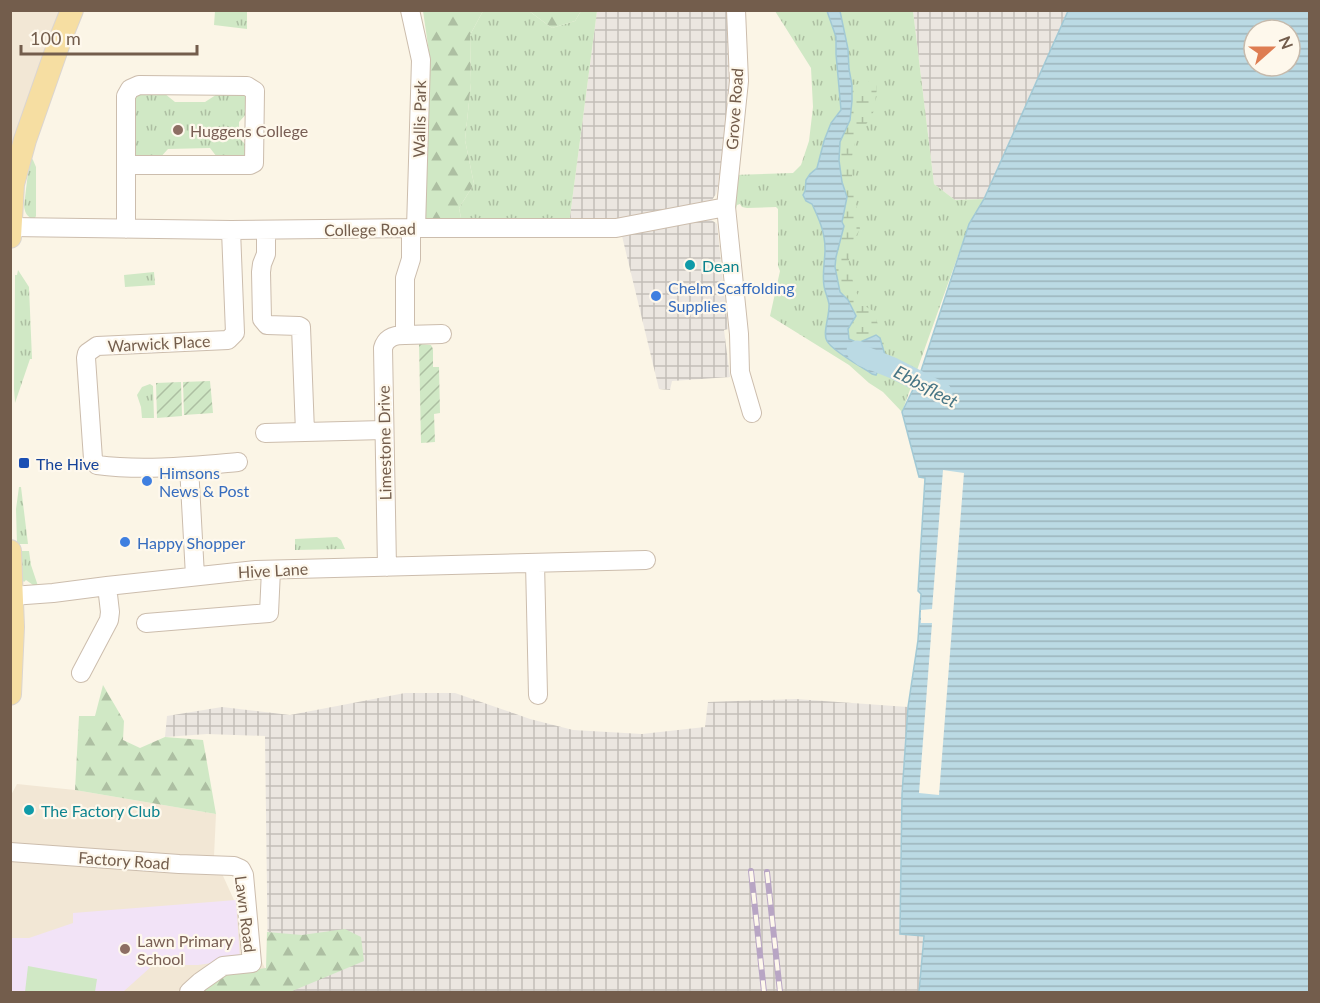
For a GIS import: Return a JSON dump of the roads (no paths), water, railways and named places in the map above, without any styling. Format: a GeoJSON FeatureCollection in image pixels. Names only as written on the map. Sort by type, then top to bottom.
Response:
{"type":"FeatureCollection","features":[{"type":"Feature","properties":{"kind":"main road"},"geometry":{"type":"LineString","coordinates":[[10,237],[13,184],[29,129],[72,10]]}},
{"type":"Feature","properties":{"kind":"main road"},"geometry":{"type":"LineString","coordinates":[[10,551],[12,596],[10,694]]}},
{"type":"Feature","properties":{"kind":"street","name":"Wallis Park"},"geometry":{"type":"LineString","coordinates":[[405,335],[405,278],[412,258],[421,60],[410,10]]}},
{"type":"Feature","properties":{"kind":"street","name":"Grove Road"},"geometry":{"type":"LineString","coordinates":[[736,10],[739,81],[726,207],[739,334],[740,372],[752,413]]}},
{"type":"Feature","properties":{"kind":"street"},"geometry":{"type":"LineString","coordinates":[[126,229],[126,96],[130,89],[138,85],[247,86],[255,91],[254,164],[127,165]]}},
{"type":"Feature","properties":{"kind":"street","name":"College Road"},"geometry":{"type":"LineString","coordinates":[[11,227],[231,230],[616,228],[726,207]]}},
{"type":"Feature","properties":{"kind":"street","name":"Warwick Place"},"geometry":{"type":"LineString","coordinates":[[189,466],[118,468],[97,465],[93,459],[87,352],[97,346],[228,340],[235,333],[231,230]]}},
{"type":"Feature","properties":{"kind":"street"},"geometry":{"type":"LineString","coordinates":[[266,230],[266,254],[261,272],[262,319],[267,325],[302,327],[305,432]]}},
{"type":"Feature","properties":{"kind":"street"},"geometry":{"type":"LineString","coordinates":[[405,335],[442,334]]}},
{"type":"Feature","properties":{"kind":"street","name":"Limestone Drive"},"geometry":{"type":"LineString","coordinates":[[387,567],[383,348],[385,342],[390,338],[405,335]]}},
{"type":"Feature","properties":{"kind":"street"},"geometry":{"type":"LineString","coordinates":[[265,433],[384,430]]}},
{"type":"Feature","properties":{"kind":"street"},"geometry":{"type":"LineString","coordinates":[[195,576],[189,466],[238,462]]}},
{"type":"Feature","properties":{"kind":"street","name":"Hive Lane"},"geometry":{"type":"LineString","coordinates":[[12,596],[271,570],[646,560]]}},
{"type":"Feature","properties":{"kind":"street"},"geometry":{"type":"LineString","coordinates":[[535,563],[538,695]]}},
{"type":"Feature","properties":{"kind":"street"},"geometry":{"type":"LineString","coordinates":[[146,623],[269,613],[271,570]]}},
{"type":"Feature","properties":{"kind":"street"},"geometry":{"type":"LineString","coordinates":[[81,673],[109,620],[106,586]]}},
{"type":"Feature","properties":{"kind":"street","name":"Factory Road"},"geometry":{"type":"LineString","coordinates":[[10,852],[237,867]]}},
{"type":"Feature","properties":{"kind":"street","name":"Lawn Road"},"geometry":{"type":"LineString","coordinates":[[189,993],[223,966],[252,963],[244,875],[237,867]]}},
{"type":"Feature","properties":{"kind":"water"},"geometry":{"type":"Polygon","coordinates":[[[827,11],[840,11],[848,49],[852,85],[850,120],[840,142],[839,160],[847,197],[842,222],[844,226],[835,267],[840,292],[848,300],[856,316],[848,329],[849,339],[858,343],[876,335],[880,338],[885,355],[876,375],[841,354],[827,341],[829,304],[823,281],[824,237],[812,204],[806,201],[803,195],[806,180],[817,168],[831,123],[841,110],[836,37],[827,11]]]}},
{"type":"Feature","properties":{"kind":"water"},"geometry":{"type":"Polygon","coordinates":[[[1068,11],[1309,11],[1309,992],[919,992],[924,936],[900,934],[902,794],[908,707],[918,640],[921,594],[918,591],[925,478],[919,477],[902,412],[919,377],[969,224],[984,199],[1068,11]]]}},
{"type":"Feature","properties":{"kind":"waterway","name":"Ebbsfleet"},"geometry":{"type":"LineString","coordinates":[[857,351],[863,356],[893,368],[942,393]]}},
{"type":"Feature","properties":{"kind":"railway"},"geometry":{"type":"LineString","coordinates":[[751,871],[764,992]]}},
{"type":"Feature","properties":{"kind":"railway"},"geometry":{"type":"LineString","coordinates":[[767,872],[780,992]]}},
{"type":"Feature","properties":{"kind":"place","name":"Huggens College"},"geometry":{"type":"Point","coordinates":[178,130]}},
{"type":"Feature","properties":{"kind":"place","name":"Dean"},"geometry":{"type":"Point","coordinates":[690,265]}},
{"type":"Feature","properties":{"kind":"place","name":"Chelm Scaffolding Supplies"},"geometry":{"type":"Point","coordinates":[656,296]}},
{"type":"Feature","properties":{"kind":"place","name":"The Hive"},"geometry":{"type":"Point","coordinates":[24,463]}},
{"type":"Feature","properties":{"kind":"place","name":"Himsons News & Post"},"geometry":{"type":"Point","coordinates":[147,481]}},
{"type":"Feature","properties":{"kind":"place","name":"Happy Shopper"},"geometry":{"type":"Point","coordinates":[125,542]}},
{"type":"Feature","properties":{"kind":"place","name":"The Factory Club"},"geometry":{"type":"Point","coordinates":[29,810]}},
{"type":"Feature","properties":{"kind":"place","name":"Lawn Primary School"},"geometry":{"type":"Point","coordinates":[125,949]}}]}
